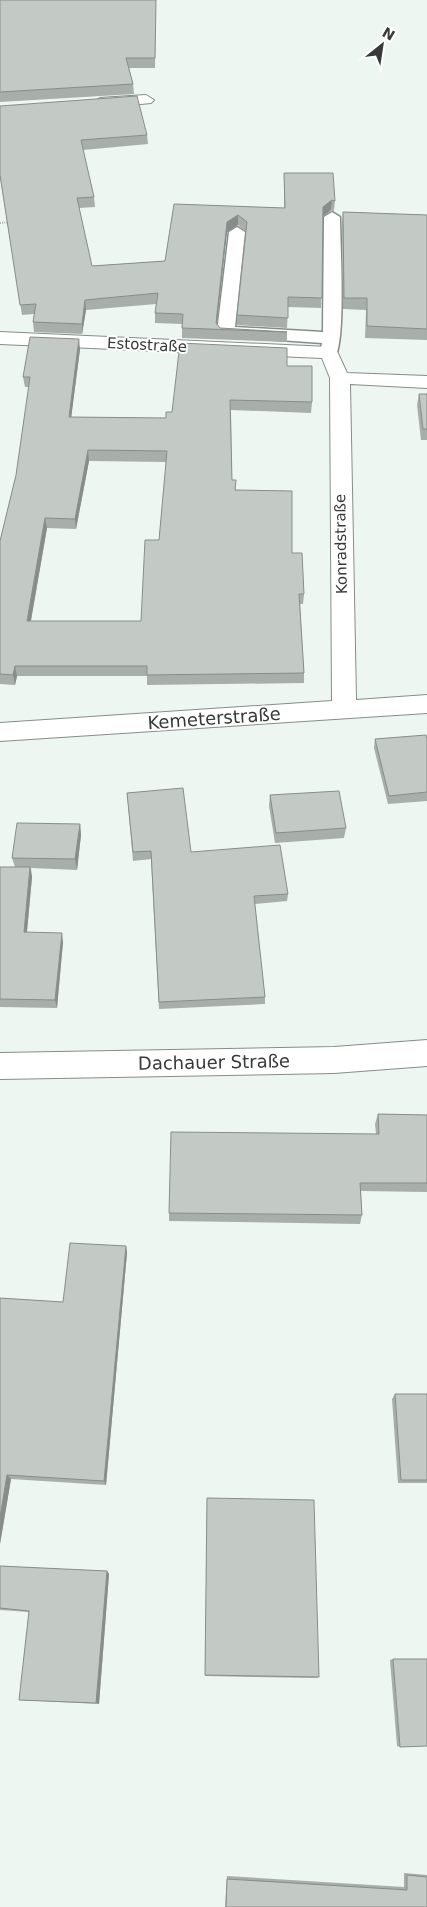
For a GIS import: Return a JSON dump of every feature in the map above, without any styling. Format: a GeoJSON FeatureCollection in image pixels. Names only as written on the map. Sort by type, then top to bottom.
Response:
{"type":"FeatureCollection","features":[{"type":"Feature","properties":{"kind":"street"},"geometry":{"type":"LineString","coordinates":[[85,104],[146,100]]}},
{"type":"Feature","properties":{"kind":"street","name":"Estostraße"},"geometry":{"type":"LineString","coordinates":[[0,338],[330,346]]}},
{"type":"Feature","properties":{"kind":"street"},"geometry":{"type":"LineString","coordinates":[[330,346],[340,378],[427,382]]}},
{"type":"Feature","properties":{"kind":"street","name":"Konradstraße"},"geometry":{"type":"LineString","coordinates":[[340,378],[344,710]]}},
{"type":"Feature","properties":{"kind":"street","name":"Kemeterstraße"},"geometry":{"type":"LineString","coordinates":[[0,732],[427,704]]}},
{"type":"Feature","properties":{"kind":"street","name":"Dachauer Straße"},"geometry":{"type":"LineString","coordinates":[[0,1066],[334,1060],[427,1053]]}},
{"type":"Feature","properties":{"kind":"lane"},"geometry":{"type":"LineString","coordinates":[[236,232],[226,332],[330,346],[332,217]]}},
{"type":"Feature","properties":{"kind":"path"},"geometry":{"type":"LineString","coordinates":[[0,223],[18,221]]}},
{"type":"Feature","properties":{"kind":"building"},"geometry":{"type":"Polygon","coordinates":[[[0,0],[156,0],[155,58],[126,58],[133,84],[0,92],[0,0]]]}},
{"type":"Feature","properties":{"kind":"building"},"geometry":{"type":"Polygon","coordinates":[[[137,96],[147,135],[81,140],[94,197],[77,198],[92,266],[165,261],[174,204],[285,208],[284,173],[333,173],[335,201],[332,200],[323,207],[322,298],[288,297],[288,318],[237,315],[247,222],[238,215],[227,222],[216,323],[220,328],[287,332],[182,328],[183,314],[155,313],[158,293],[85,300],[82,324],[33,322],[36,304],[20,305],[0,175],[0,106],[137,96]]]}},
{"type":"Feature","properties":{"kind":"building"},"geometry":{"type":"Polygon","coordinates":[[[343,212],[427,215],[427,329],[367,326],[367,298],[344,298],[343,212]]]}},
{"type":"Feature","properties":{"kind":"building"},"geometry":{"type":"Polygon","coordinates":[[[30,337],[79,339],[69,417],[166,418],[166,412],[172,412],[180,343],[287,348],[287,366],[312,366],[312,402],[230,400],[232,480],[236,480],[235,490],[292,491],[292,553],[302,553],[304,594],[299,594],[304,673],[147,675],[147,666],[15,666],[13,675],[0,674],[0,541],[16,475],[30,377],[23,377],[30,337]],[[88,450],[75,519],[45,518],[27,621],[141,621],[145,540],[159,540],[167,451],[88,450]]]}},
{"type":"Feature","properties":{"kind":"building"},"geometry":{"type":"Polygon","coordinates":[[[419,394],[427,394],[427,429],[423,429],[419,394]]]}},
{"type":"Feature","properties":{"kind":"building"},"geometry":{"type":"Polygon","coordinates":[[[426,735],[427,792],[389,796],[375,739],[426,735]]]}},
{"type":"Feature","properties":{"kind":"building"},"geometry":{"type":"Polygon","coordinates":[[[183,788],[191,852],[280,845],[288,894],[254,896],[265,997],[159,1002],[151,851],[133,852],[127,793],[183,788]]]}},
{"type":"Feature","properties":{"kind":"building"},"geometry":{"type":"Polygon","coordinates":[[[339,791],[346,828],[276,833],[270,795],[339,791]]]}},
{"type":"Feature","properties":{"kind":"building"},"geometry":{"type":"Polygon","coordinates":[[[17,823],[80,824],[75,859],[12,858],[17,823]]]}},
{"type":"Feature","properties":{"kind":"building"},"geometry":{"type":"Polygon","coordinates":[[[0,867],[30,867],[24,932],[62,933],[55,1000],[0,999],[0,867]]]}},
{"type":"Feature","properties":{"kind":"building"},"geometry":{"type":"Polygon","coordinates":[[[378,1114],[427,1115],[427,1183],[360,1183],[362,1215],[169,1213],[171,1132],[379,1134],[378,1114]]]}},
{"type":"Feature","properties":{"kind":"building"},"geometry":{"type":"Polygon","coordinates":[[[70,1243],[126,1246],[104,1481],[7,1475],[0,1518],[0,1298],[63,1302],[70,1243]]]}},
{"type":"Feature","properties":{"kind":"building"},"geometry":{"type":"Polygon","coordinates":[[[395,1394],[427,1394],[427,1480],[401,1480],[395,1394]]]}},
{"type":"Feature","properties":{"kind":"building"},"geometry":{"type":"Polygon","coordinates":[[[207,1498],[314,1500],[319,1677],[205,1675],[207,1498]]]}},
{"type":"Feature","properties":{"kind":"building"},"geometry":{"type":"Polygon","coordinates":[[[0,1566],[107,1571],[96,1703],[19,1700],[29,1611],[0,1608],[0,1566]]]}},
{"type":"Feature","properties":{"kind":"building"},"geometry":{"type":"Polygon","coordinates":[[[393,1659],[427,1659],[427,1746],[400,1747],[393,1659]]]}},
{"type":"Feature","properties":{"kind":"building"},"geometry":{"type":"Polygon","coordinates":[[[407,1875],[427,1877],[427,1907],[226,1907],[227,1879],[407,1890],[407,1875]]]}}]}
